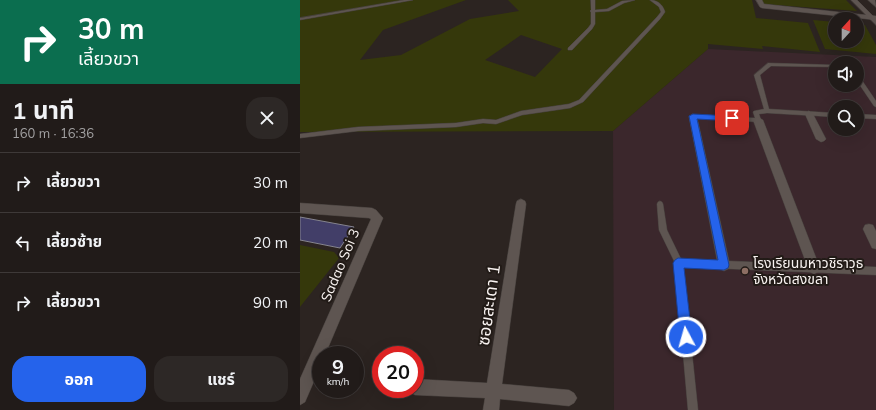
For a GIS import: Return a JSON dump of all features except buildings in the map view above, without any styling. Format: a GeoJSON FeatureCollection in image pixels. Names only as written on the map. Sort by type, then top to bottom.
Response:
{"type":"FeatureCollection","features":[{"type":"Feature","properties":{"kind":"street"},"geometry":{"type":"LineString","coordinates":[[759,0],[762,6],[874,20]]}},
{"type":"Feature","properties":{"kind":"street"},"geometry":{"type":"LineString","coordinates":[[854,0],[874,20]]}},
{"type":"Feature","properties":{"kind":"street"},"geometry":{"type":"LineString","coordinates":[[871,0],[876,5]]}},
{"type":"Feature","properties":{"kind":"street"},"geometry":{"type":"LineString","coordinates":[[809,114],[821,139]]}},
{"type":"Feature","properties":{"kind":"street"},"geometry":{"type":"LineString","coordinates":[[693,116],[724,265]]}},
{"type":"Feature","properties":{"kind":"street"},"geometry":{"type":"LineString","coordinates":[[758,120],[814,268]]}},
{"type":"Feature","properties":{"kind":"street","name":"ซอยสะเดา 1"},"geometry":{"type":"LineString","coordinates":[[491,410],[521,204]]}},
{"type":"Feature","properties":{"kind":"street","name":"Sadao Soi 3"},"geometry":{"type":"LineString","coordinates":[[300,208],[372,213],[377,218],[300,397]]}},
{"type":"Feature","properties":{"kind":"street"},"geometry":{"type":"LineString","coordinates":[[869,229],[876,244]]}},
{"type":"Feature","properties":{"kind":"street"},"geometry":{"type":"LineString","coordinates":[[424,387],[494,391],[568,398]]}},
{"type":"Feature","properties":{"kind":"lane"},"geometry":{"type":"LineString","coordinates":[[300,19],[411,0]]}},
{"type":"Feature","properties":{"kind":"lane"},"geometry":{"type":"LineString","coordinates":[[570,49],[593,24],[593,0]]}},
{"type":"Feature","properties":{"kind":"lane"},"geometry":{"type":"LineString","coordinates":[[592,11],[608,10],[623,2],[633,0]]}},
{"type":"Feature","properties":{"kind":"lane"},"geometry":{"type":"LineString","coordinates":[[300,136],[358,128],[456,125],[483,121],[496,122],[521,113],[570,106],[581,101],[659,18],[663,12],[662,6],[652,0]]}},
{"type":"Feature","properties":{"kind":"lane"},"geometry":{"type":"LineString","coordinates":[[767,111],[757,75],[770,64],[828,66]]}},
{"type":"Feature","properties":{"kind":"lane"},"geometry":{"type":"LineString","coordinates":[[864,87],[876,105]]}},
{"type":"Feature","properties":{"kind":"lane"},"geometry":{"type":"LineString","coordinates":[[693,116],[758,120],[756,112],[767,111],[828,115]]}},
{"type":"Feature","properties":{"kind":"lane"},"geometry":{"type":"LineString","coordinates":[[864,116],[876,117]]}},
{"type":"Feature","properties":{"kind":"lane"},"geometry":{"type":"LineString","coordinates":[[660,204],[663,230],[678,263],[693,410]]}},
{"type":"Feature","properties":{"kind":"lane"},"geometry":{"type":"LineString","coordinates":[[678,263],[876,270]]}},
{"type":"Feature","properties":{"kind":"shaded area","name":"โรงเรียนมหาวชิราวุธ จังหวัดสงขลา"},"geometry":{"type":"Polygon","coordinates":[[[708,49],[855,56],[828,56],[828,92],[864,92],[864,56],[876,57],[876,410],[614,410],[613,131],[708,49]]]}},
{"type":"Feature","properties":{"kind":"green space"},"geometry":{"type":"Polygon","coordinates":[[[300,0],[466,0],[383,30],[360,60],[401,55],[470,19],[519,11],[508,0],[752,0],[756,18],[808,23],[820,52],[762,46],[763,49],[708,44],[708,49],[613,131],[300,132],[300,0]],[[521,35],[485,60],[535,77],[562,49],[521,35]]]}},
{"type":"Feature","properties":{"kind":"green space"},"geometry":{"type":"Polygon","coordinates":[[[757,0],[846,0],[857,11],[762,4],[757,0]]]}},
{"type":"Feature","properties":{"kind":"green space"},"geometry":{"type":"Polygon","coordinates":[[[813,20],[828,21],[828,48],[864,48],[865,25],[876,45],[876,54],[825,49],[813,20]]]}},
{"type":"Feature","properties":{"kind":"green space"},"geometry":{"type":"Polygon","coordinates":[[[300,245],[334,252],[339,258],[300,307],[300,245]]]}},
{"type":"Feature","properties":{"kind":"place","name":"โรงเรียนมหาวชิราวุธ จังหวัดสงขลา"},"geometry":{"type":"Point","coordinates":[745,271]}},
{"type":"Feature","properties":{"kind":"route"},"geometry":{"type":"LineString","coordinates":[[686,337],[678,263],[724,265],[693,116],[732,118]]}}]}
